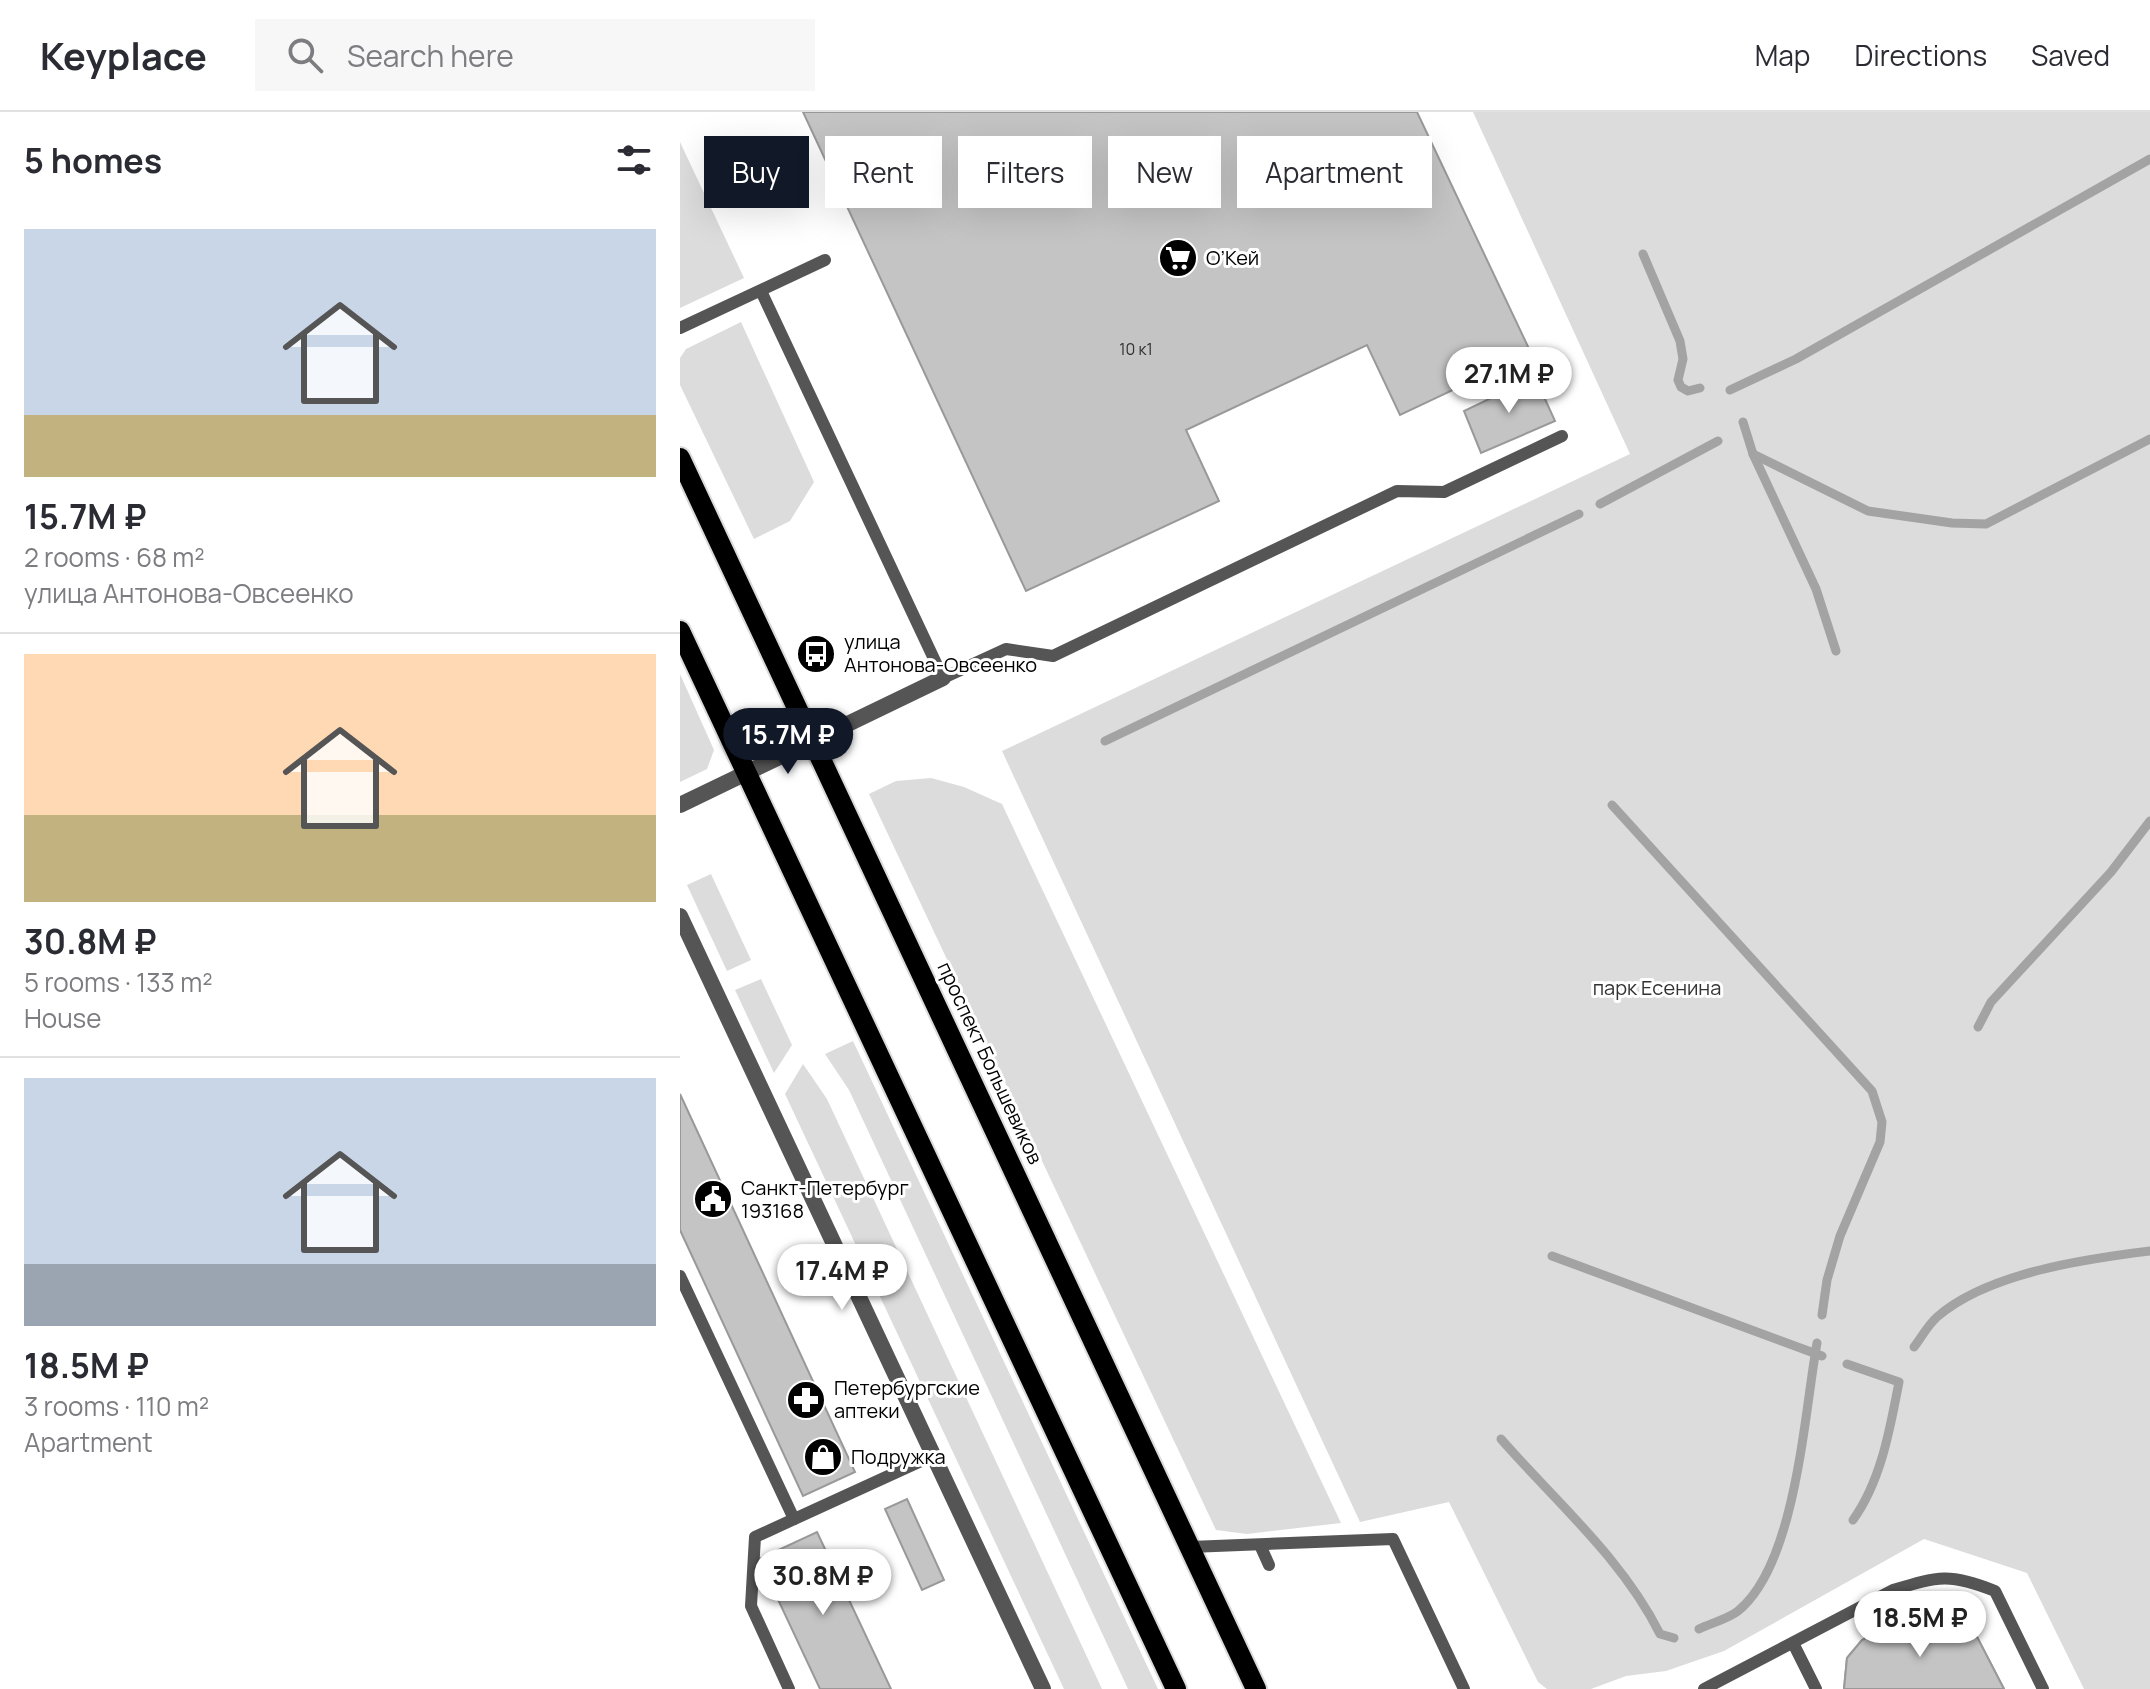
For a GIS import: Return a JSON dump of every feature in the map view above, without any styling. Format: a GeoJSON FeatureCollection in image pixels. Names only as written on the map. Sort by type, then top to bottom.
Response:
{"type":"FeatureCollection","features":[{"type":"Feature","properties":{"kind":"main road","name":"проспект Большевиков"},"geometry":{"type":"LineString","coordinates":[[680,458],[1256,1689]]}},
{"type":"Feature","properties":{"kind":"main road"},"geometry":{"type":"LineString","coordinates":[[680,631],[1176,1689]]}},
{"type":"Feature","properties":{"kind":"street"},"geometry":{"type":"LineString","coordinates":[[680,805],[943,678]]}},
{"type":"Feature","properties":{"kind":"street"},"geometry":{"type":"LineString","coordinates":[[680,916],[1043,1689]]}},
{"type":"Feature","properties":{"kind":"lane"},"geometry":{"type":"LineString","coordinates":[[680,328],[825,260]]}},
{"type":"Feature","properties":{"kind":"lane"},"geometry":{"type":"LineString","coordinates":[[761,291],[943,678],[1006,649],[1053,656],[1397,491],[1444,492],[1562,436]]}},
{"type":"Feature","properties":{"kind":"lane"},"geometry":{"type":"LineString","coordinates":[[680,1276],[794,1519]]}},
{"type":"Feature","properties":{"kind":"lane"},"geometry":{"type":"LineString","coordinates":[[789,1689],[751,1606],[755,1537],[932,1456]]}},
{"type":"Feature","properties":{"kind":"lane"},"geometry":{"type":"LineString","coordinates":[[1190,1547],[1393,1539],[1464,1689]]}},
{"type":"Feature","properties":{"kind":"lane"},"geometry":{"type":"LineString","coordinates":[[1260,1545],[1269,1565]]}},
{"type":"Feature","properties":{"kind":"lane"},"geometry":{"type":"LineString","coordinates":[[1704,1689],[1893,1590],[1926,1580],[1961,1577],[1995,1591],[2043,1689]]}},
{"type":"Feature","properties":{"kind":"lane"},"geometry":{"type":"LineString","coordinates":[[1793,1643],[1816,1689]]}},
{"type":"Feature","properties":{"kind":"green space","name":"парк Есенина"},"geometry":{"type":"Polygon","coordinates":[[[1473,112],[2150,112],[2150,1689],[2084,1689],[2027,1573],[1924,1539],[1724,1651],[1666,1671],[1626,1676],[1591,1689],[1547,1689],[1538,1682],[1449,1502],[1360,1522],[1002,751],[1630,454],[1473,112]]]}},
{"type":"Feature","properties":{"kind":"green space"},"geometry":{"type":"Polygon","coordinates":[[[680,142],[704,193],[704,208],[711,208],[744,278],[680,308],[680,142]]]}},
{"type":"Feature","properties":{"kind":"green space"},"geometry":{"type":"Polygon","coordinates":[[[741,322],[814,482],[790,521],[754,539],[680,385],[680,358],[686,349],[741,322]]]}},
{"type":"Feature","properties":{"kind":"green space"},"geometry":{"type":"Polygon","coordinates":[[[680,674],[714,750],[707,769],[680,782],[680,674]]]}},
{"type":"Feature","properties":{"kind":"green space"},"geometry":{"type":"Polygon","coordinates":[[[931,778],[964,787],[1002,804],[1341,1523],[1247,1534],[1216,1530],[869,794],[896,781],[931,778]]]}},
{"type":"Feature","properties":{"kind":"green space"},"geometry":{"type":"Polygon","coordinates":[[[711,874],[751,960],[727,971],[687,885],[711,874]]]}},
{"type":"Feature","properties":{"kind":"green space"},"geometry":{"type":"Polygon","coordinates":[[[761,979],[792,1045],[774,1073],[735,990],[761,979]]]}},
{"type":"Feature","properties":{"kind":"green space"},"geometry":{"type":"Polygon","coordinates":[[[853,1041],[1158,1689],[1128,1689],[849,1090],[825,1054],[853,1041]]]}},
{"type":"Feature","properties":{"kind":"green space"},"geometry":{"type":"Polygon","coordinates":[[[803,1064],[827,1099],[1102,1689],[1064,1689],[785,1094],[803,1064]]]}},
{"type":"Feature","properties":{"kind":"building"},"geometry":{"type":"Polygon","coordinates":[[[803,112],[1417,112],[1428,136],[1237,136],[1237,208],[1432,208],[1432,144],[1531,353],[1400,415],[1367,345],[1186,430],[1219,501],[1026,591],[848,208],[942,208],[942,136],[825,136],[825,159],[803,112]]]}},
{"type":"Feature","properties":{"kind":"building"},"geometry":{"type":"Polygon","coordinates":[[[1535,377],[1555,421],[1481,453],[1464,411],[1535,377]]]}},
{"type":"Feature","properties":{"kind":"building"},"geometry":{"type":"Polygon","coordinates":[[[680,1094],[855,1472],[803,1496],[680,1230],[680,1094]]]}},
{"type":"Feature","properties":{"kind":"building"},"geometry":{"type":"Polygon","coordinates":[[[907,1499],[944,1580],[922,1590],[885,1509],[907,1499]]]}},
{"type":"Feature","properties":{"kind":"building"},"geometry":{"type":"Polygon","coordinates":[[[817,1532],[891,1689],[820,1689],[759,1559],[817,1532]]]}},
{"type":"Feature","properties":{"kind":"building"},"geometry":{"type":"Polygon","coordinates":[[[1935,1615],[1965,1636],[1974,1631],[2004,1689],[1844,1689],[1847,1658],[1862,1640],[1909,1616],[1935,1615]]]}},
{"type":"Feature","properties":{"kind":"building"},"geometry":{"type":"Polygon","coordinates":[[[1935,1615],[1965,1636],[1974,1631],[2004,1689],[1844,1689],[1847,1658],[1862,1640],[1909,1616],[1935,1615]]]}},
{"type":"Feature","properties":{"kind":"waterway"},"geometry":{"type":"LineString","coordinates":[[1730,390],[1796,359],[2150,159]]}},
{"type":"Feature","properties":{"kind":"waterway"},"geometry":{"type":"LineString","coordinates":[[1643,254],[1680,341],[1683,359],[1678,380],[1681,387],[1688,391],[1700,388]]}},
{"type":"Feature","properties":{"kind":"waterway"},"geometry":{"type":"LineString","coordinates":[[1743,422],[1753,454],[1816,589],[1836,651]]}},
{"type":"Feature","properties":{"kind":"waterway"},"geometry":{"type":"LineString","coordinates":[[1753,454],[1868,511],[1952,523],[1986,524],[2150,439]]}},
{"type":"Feature","properties":{"kind":"waterway"},"geometry":{"type":"LineString","coordinates":[[1600,504],[1718,441]]}},
{"type":"Feature","properties":{"kind":"waterway"},"geometry":{"type":"LineString","coordinates":[[1105,741],[1579,514]]}},
{"type":"Feature","properties":{"kind":"waterway"},"geometry":{"type":"LineString","coordinates":[[1612,805],[1872,1091],[1882,1122],[1880,1142],[1840,1236],[1827,1280],[1822,1315]]}},
{"type":"Feature","properties":{"kind":"waterway"},"geometry":{"type":"LineString","coordinates":[[1978,1027],[1991,1002],[2111,872],[2150,821]]}},
{"type":"Feature","properties":{"kind":"waterway"},"geometry":{"type":"LineString","coordinates":[[1914,1347],[1937,1317],[1982,1289],[2038,1270],[2150,1251]]}},
{"type":"Feature","properties":{"kind":"waterway"},"geometry":{"type":"LineString","coordinates":[[1552,1256],[1822,1356]]}},
{"type":"Feature","properties":{"kind":"waterway"},"geometry":{"type":"LineString","coordinates":[[1699,1629],[1738,1611],[1758,1589],[1773,1559],[1785,1525],[1802,1447],[1817,1343]]}},
{"type":"Feature","properties":{"kind":"waterway"},"geometry":{"type":"LineString","coordinates":[[1847,1364],[1899,1382],[1877,1472],[1853,1520]]}},
{"type":"Feature","properties":{"kind":"waterway"},"geometry":{"type":"LineString","coordinates":[[1501,1439],[1627,1580],[1660,1634],[1674,1638]]}},
{"type":"Feature","properties":{"kind":"place","name":"О’Кей"},"geometry":{"type":"Point","coordinates":[1178,258]}},
{"type":"Feature","properties":{"kind":"place","name":"улица Антонова-Овсеенко"},"geometry":{"type":"Point","coordinates":[816,654]}},
{"type":"Feature","properties":{"kind":"place","name":"Санкт-Петербург 193168"},"geometry":{"type":"Point","coordinates":[713,1199]}},
{"type":"Feature","properties":{"kind":"place","name":"Петербургские аптеки"},"geometry":{"type":"Point","coordinates":[806,1400]}},
{"type":"Feature","properties":{"kind":"place","name":"Подружка"},"geometry":{"type":"Point","coordinates":[823,1457]}}]}
